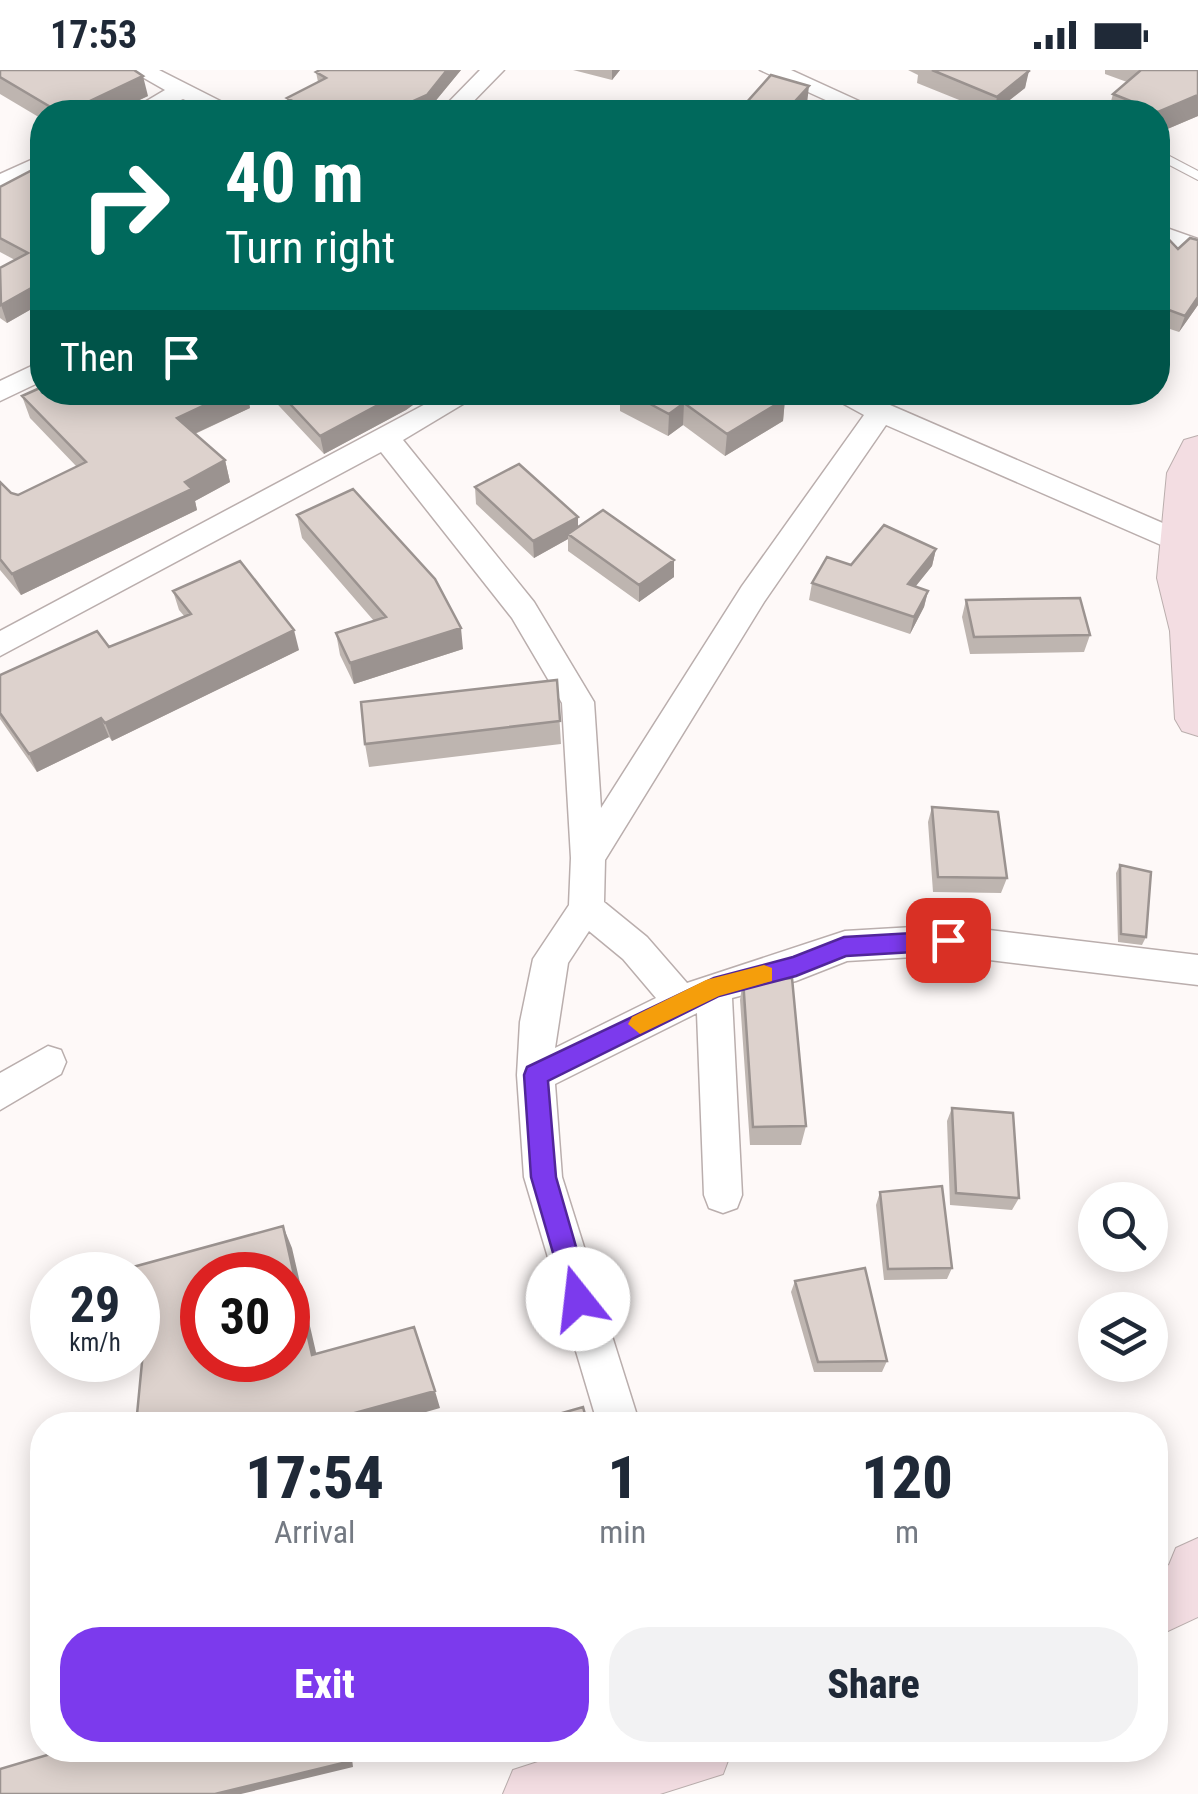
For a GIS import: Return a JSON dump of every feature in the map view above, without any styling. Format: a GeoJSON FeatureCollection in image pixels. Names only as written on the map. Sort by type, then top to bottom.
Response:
{"type":"FeatureCollection","features":[{"type":"Feature","properties":{"kind":"street"},"geometry":{"type":"LineString","coordinates":[[141,70],[202,100]]}},
{"type":"Feature","properties":{"kind":"street"},"geometry":{"type":"LineString","coordinates":[[462,100],[493,70]]}},
{"type":"Feature","properties":{"kind":"street"},"geometry":{"type":"LineString","coordinates":[[771,70],[843,100]]}},
{"type":"Feature","properties":{"kind":"street"},"geometry":{"type":"LineString","coordinates":[[163,100],[181,91]]}},
{"type":"Feature","properties":{"kind":"street"},"geometry":{"type":"LineString","coordinates":[[0,183],[30,168]]}},
{"type":"Feature","properties":{"kind":"street"},"geometry":{"type":"LineString","coordinates":[[1170,237],[1198,248]]}},
{"type":"Feature","properties":{"kind":"street"},"geometry":{"type":"LineString","coordinates":[[0,392],[30,376]]}},
{"type":"Feature","properties":{"kind":"street"},"geometry":{"type":"LineString","coordinates":[[0,645],[445,405]]}},
{"type":"Feature","properties":{"kind":"street"},"geometry":{"type":"LineString","coordinates":[[862,405],[1178,540]]}},
{"type":"Feature","properties":{"kind":"street"},"geometry":{"type":"LineString","coordinates":[[588,858],[753,594],[880,414]]}},
{"type":"Feature","properties":{"kind":"street"},"geometry":{"type":"LineString","coordinates":[[384,437],[523,610],[578,702],[588,858],[586,908],[551,959],[538,1022],[536,1075],[544,1177],[615,1412]]}},
{"type":"Feature","properties":{"kind":"street"},"geometry":{"type":"LineString","coordinates":[[1198,450],[1188,473],[1178,540],[1178,578],[1195,632],[1198,719]]}},
{"type":"Feature","properties":{"kind":"street"},"geometry":{"type":"LineString","coordinates":[[586,908],[698,995],[723,1195]]}},
{"type":"Feature","properties":{"kind":"street"},"geometry":{"type":"LineString","coordinates":[[536,1075],[698,995],[796,966],[844,946],[893,940],[948,940],[1198,970]]}},
{"type":"Feature","properties":{"kind":"street"},"geometry":{"type":"LineString","coordinates":[[0,1093],[48,1062]]}},
{"type":"Feature","properties":{"kind":"street"},"geometry":{"type":"LineString","coordinates":[[1168,1598],[1191,1587],[1198,1570]]}},
{"type":"Feature","properties":{"kind":"street"},"geometry":{"type":"LineString","coordinates":[[537,1794],[640,1762]]}},
{"type":"Feature","properties":{"kind":"lane"},"geometry":{"type":"LineString","coordinates":[[1170,161],[1198,176]]}},
{"type":"Feature","properties":{"kind":"building"},"geometry":{"type":"Polygon","coordinates":[[[0,70],[134,70],[143,76],[92,100],[39,100],[0,77],[0,70]]]}},
{"type":"Feature","properties":{"kind":"building"},"geometry":{"type":"Polygon","coordinates":[[[447,70],[427,95],[416,100],[287,98],[326,78],[316,72],[447,70]]]}},
{"type":"Feature","properties":{"kind":"building"},"geometry":{"type":"Polygon","coordinates":[[[932,70],[1028,70],[1029,71],[997,97],[932,70]]]}},
{"type":"Feature","properties":{"kind":"building"},"geometry":{"type":"Polygon","coordinates":[[[1141,70],[1198,70],[1198,95],[1170,107],[1170,100],[1128,100],[1113,94],[1141,70]]]}},
{"type":"Feature","properties":{"kind":"building"},"geometry":{"type":"Polygon","coordinates":[[[771,75],[809,86],[796,100],[749,100],[771,75]]]}},
{"type":"Feature","properties":{"kind":"building"},"geometry":{"type":"Polygon","coordinates":[[[30,171],[30,289],[1,305],[0,268],[28,253],[0,238],[0,187],[30,171]]]}},
{"type":"Feature","properties":{"kind":"building"},"geometry":{"type":"Polygon","coordinates":[[[1190,238],[1198,240],[1198,297],[1185,316],[1170,310],[1170,241],[1178,249],[1190,238]]]}},
{"type":"Feature","properties":{"kind":"building"},"geometry":{"type":"Polygon","coordinates":[[[31,405],[205,405],[177,418],[225,460],[185,482],[192,489],[12,574],[0,559],[0,482],[18,495],[86,462],[31,405]]]}},
{"type":"Feature","properties":{"kind":"building"},"geometry":{"type":"Polygon","coordinates":[[[291,405],[378,405],[320,436],[291,405]]]}},
{"type":"Feature","properties":{"kind":"building"},"geometry":{"type":"Polygon","coordinates":[[[652,405],[681,405],[669,414],[652,405]]]}},
{"type":"Feature","properties":{"kind":"building"},"geometry":{"type":"Polygon","coordinates":[[[687,405],[775,405],[727,434],[687,405]]]}},
{"type":"Feature","properties":{"kind":"building"},"geometry":{"type":"Polygon","coordinates":[[[519,464],[578,517],[533,541],[475,487],[519,464]]]}},
{"type":"Feature","properties":{"kind":"building"},"geometry":{"type":"Polygon","coordinates":[[[353,489],[435,579],[461,628],[350,663],[336,633],[386,617],[297,515],[353,489]]]}},
{"type":"Feature","properties":{"kind":"building"},"geometry":{"type":"Polygon","coordinates":[[[603,510],[674,560],[639,585],[568,534],[603,510]]]}},
{"type":"Feature","properties":{"kind":"building"},"geometry":{"type":"Polygon","coordinates":[[[884,525],[936,549],[908,584],[928,591],[914,617],[812,583],[827,557],[851,565],[884,525]]]}},
{"type":"Feature","properties":{"kind":"building"},"geometry":{"type":"Polygon","coordinates":[[[240,561],[294,630],[105,723],[101,718],[29,754],[0,713],[0,675],[97,631],[109,647],[191,614],[173,591],[240,561]]]}},
{"type":"Feature","properties":{"kind":"building"},"geometry":{"type":"Polygon","coordinates":[[[1080,598],[1090,635],[974,637],[966,600],[1080,598]]]}},
{"type":"Feature","properties":{"kind":"building"},"geometry":{"type":"Polygon","coordinates":[[[557,680],[560,721],[365,744],[361,702],[557,680]]]}},
{"type":"Feature","properties":{"kind":"building"},"geometry":{"type":"Polygon","coordinates":[[[932,807],[998,812],[1007,878],[938,877],[932,807]]]}},
{"type":"Feature","properties":{"kind":"building"},"geometry":{"type":"Polygon","coordinates":[[[1120,865],[1151,872],[1146,937],[1121,934],[1120,865]]]}},
{"type":"Feature","properties":{"kind":"building"},"geometry":{"type":"Polygon","coordinates":[[[792,978],[806,1126],[753,1127],[743,979],[792,978]]]}},
{"type":"Feature","properties":{"kind":"building"},"geometry":{"type":"Polygon","coordinates":[[[952,1108],[1013,1113],[1019,1198],[956,1193],[952,1108]]]}},
{"type":"Feature","properties":{"kind":"building"},"geometry":{"type":"Polygon","coordinates":[[[942,1186],[952,1268],[888,1269],[880,1192],[942,1186]]]}},
{"type":"Feature","properties":{"kind":"building"},"geometry":{"type":"Polygon","coordinates":[[[283,1226],[289,1252],[188,1252],[283,1226]]]}},
{"type":"Feature","properties":{"kind":"building"},"geometry":{"type":"Polygon","coordinates":[[[180,1254],[180,1382],[310,1382],[310,1346],[312,1355],[414,1327],[435,1391],[358,1412],[137,1412],[140,1382],[160,1382],[160,1260],[180,1254]]]}},
{"type":"Feature","properties":{"kind":"building"},"geometry":{"type":"Polygon","coordinates":[[[865,1268],[887,1361],[818,1362],[795,1281],[865,1268]]]}},
{"type":"Feature","properties":{"kind":"building"},"geometry":{"type":"Polygon","coordinates":[[[30,1760],[347,1762],[215,1794],[0,1794],[0,1769],[30,1760]]]}},
{"type":"Feature","properties":{"kind":"slow traffic"},"geometry":{"type":"LineString","coordinates":[[640,1024],[714,988],[764,975]]}},
{"type":"Feature","properties":{"kind":"route"},"geometry":{"type":"LineString","coordinates":[[578,1299],[544,1177],[536,1075],[714,988],[796,966],[844,946],[893,940],[948,940]]}}]}
